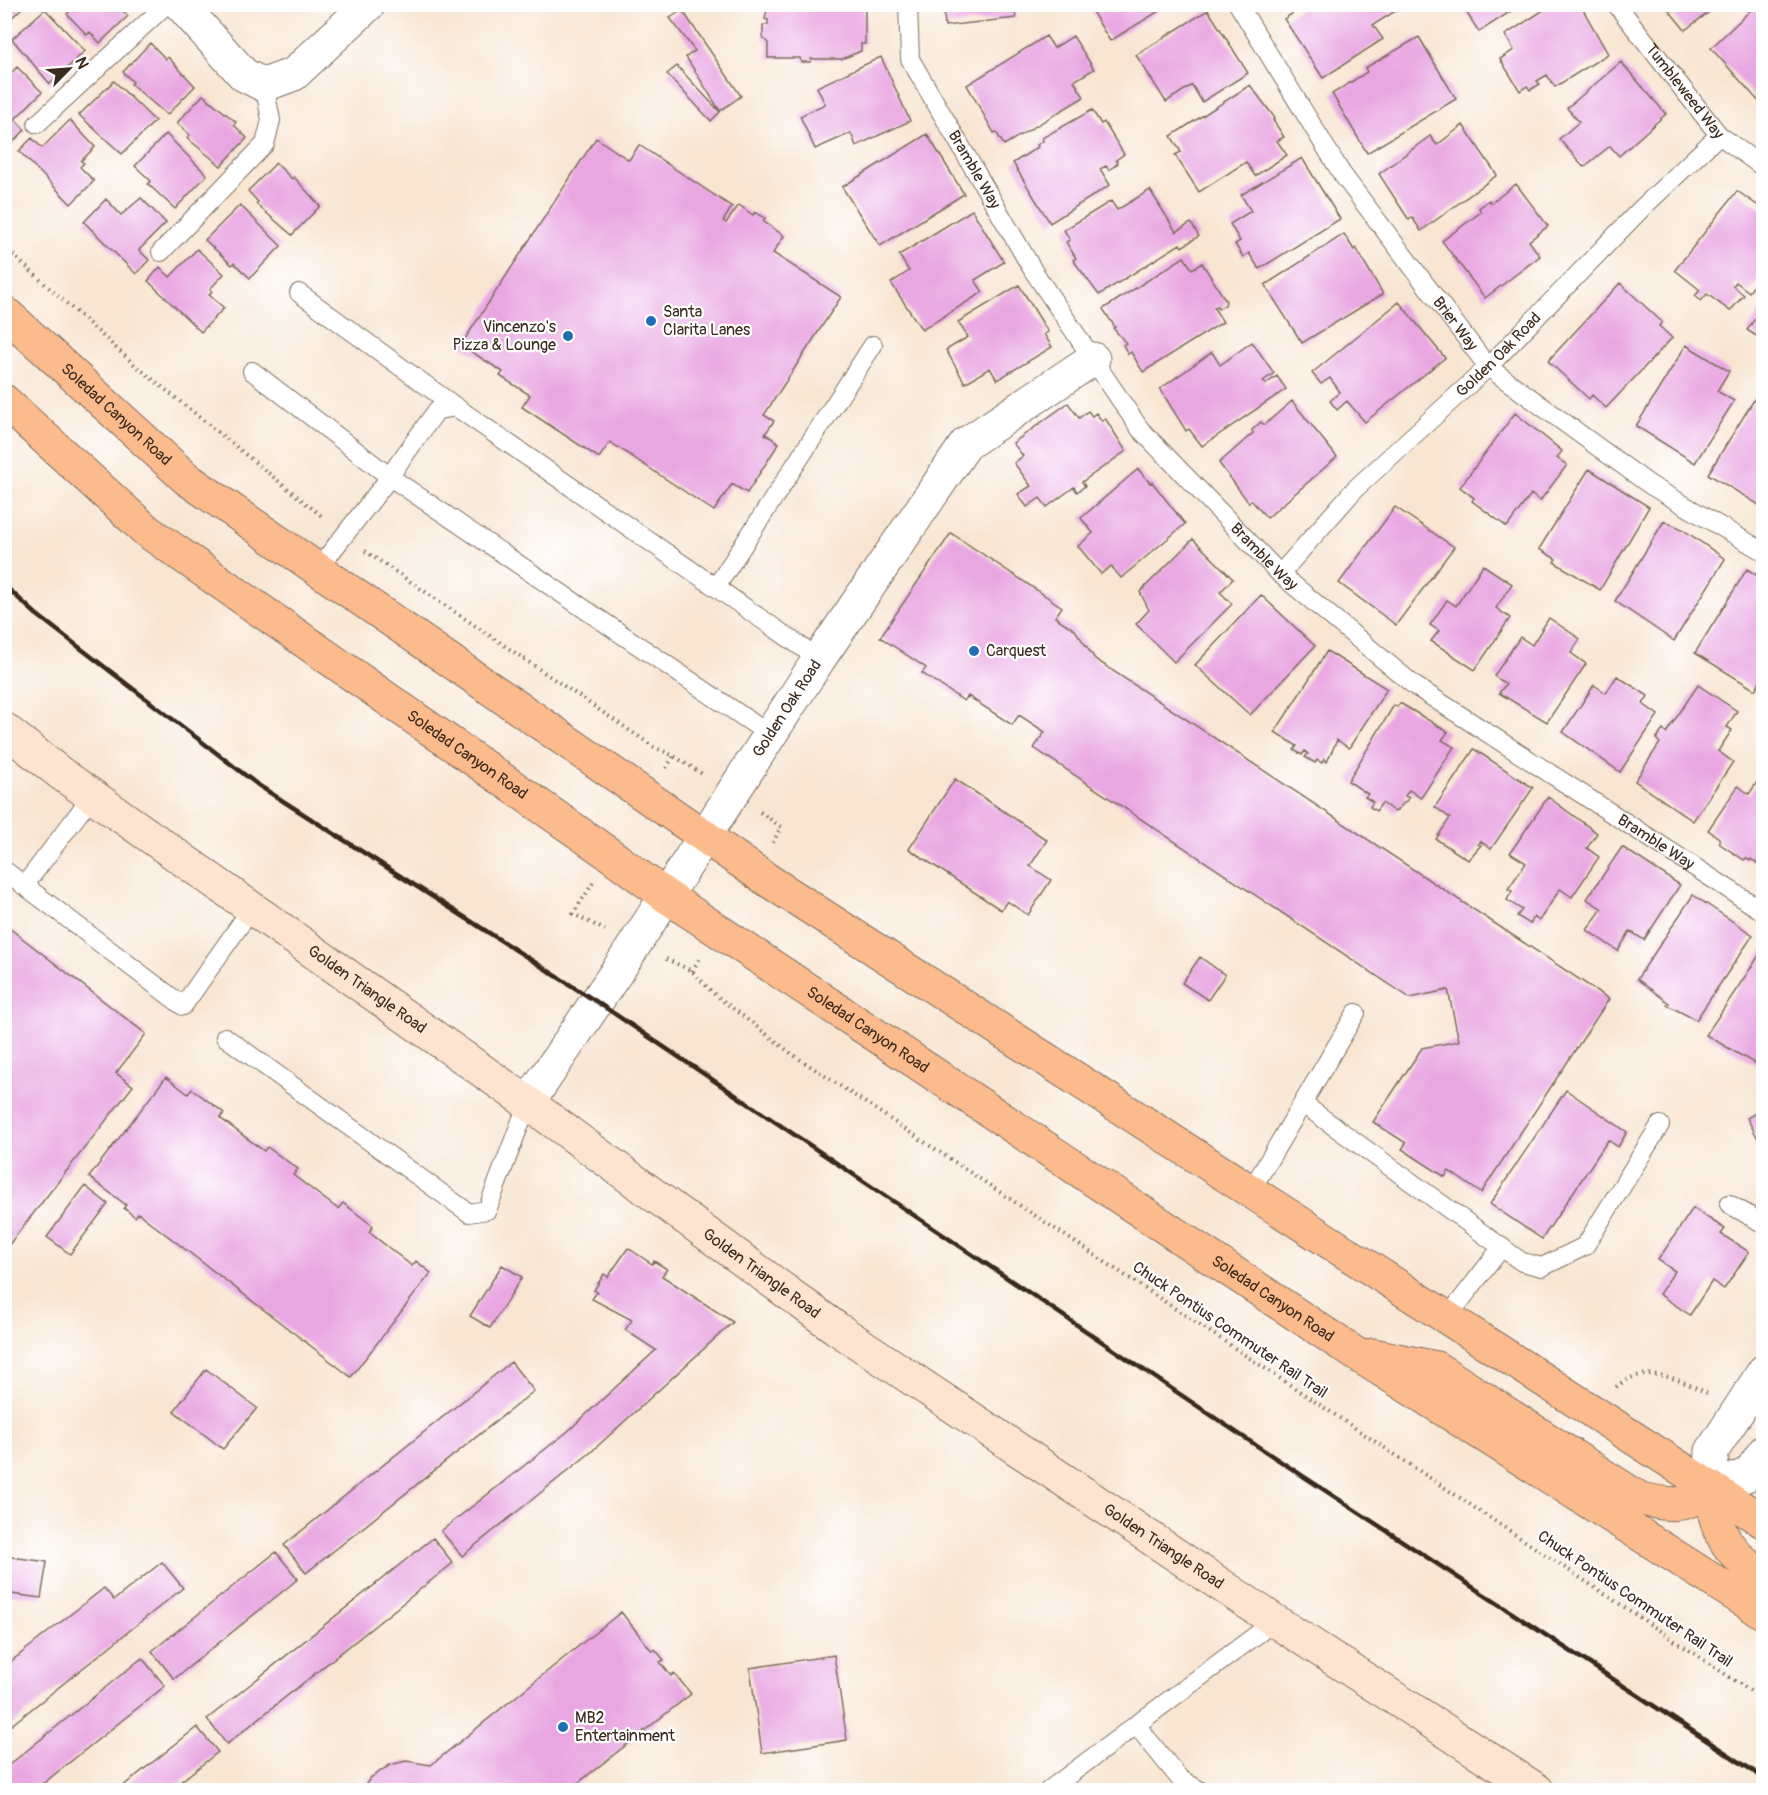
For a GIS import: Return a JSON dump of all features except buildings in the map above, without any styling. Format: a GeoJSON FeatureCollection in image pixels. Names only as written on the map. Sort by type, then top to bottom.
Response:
{"type":"FeatureCollection","features":[{"type":"Feature","properties":{"kind":"main road","name":"Soledad Canyon Road"},"geometry":{"type":"LineString","coordinates":[[4,312],[187,479],[704,837],[1250,1192],[1764,1522]]}},
{"type":"Feature","properties":{"kind":"main road","name":"Soledad Canyon Road"},"geometry":{"type":"LineString","coordinates":[[4,400],[147,531],[666,896],[1353,1352],[1764,1613]]}},
{"type":"Feature","properties":{"kind":"main road"},"geometry":{"type":"LineString","coordinates":[[1353,1352],[1436,1368],[1640,1499],[1670,1505],[1694,1502],[1711,1488]]}},
{"type":"Feature","properties":{"kind":"main road"},"geometry":{"type":"LineString","coordinates":[[1711,1488],[1713,1514],[1722,1539],[1744,1564],[1764,1578]]}},
{"type":"Feature","properties":{"kind":"street"},"geometry":{"type":"LineString","coordinates":[[180,4],[244,75],[264,85],[294,74],[369,4]]}},
{"type":"Feature","properties":{"kind":"street","name":"Golden Oak Road"},"geometry":{"type":"LineString","coordinates":[[528,1103],[666,896],[819,659],[966,444],[1093,359]]}},
{"type":"Feature","properties":{"kind":"street","name":"Golden Triangle Road"},"geometry":{"type":"LineString","coordinates":[[4,729],[92,796],[528,1103],[836,1328],[1275,1621],[1537,1791]]}},
{"type":"Feature","properties":{"kind":"street"},"geometry":{"type":"LineString","coordinates":[[1764,1371],[1712,1451],[1711,1488],[1749,1474],[1764,1452]]}},
{"type":"Feature","properties":{"kind":"lane"},"geometry":{"type":"LineString","coordinates":[[37,124],[167,4]]}},
{"type":"Feature","properties":{"kind":"lane","name":"Bramble Way"},"geometry":{"type":"LineString","coordinates":[[908,4],[910,59],[1034,272],[1140,429],[1280,574],[1415,686],[1764,912]]}},
{"type":"Feature","properties":{"kind":"lane","name":"Brier Way"},"geometry":{"type":"LineString","coordinates":[[1238,4],[1342,174],[1488,367],[1650,485],[1764,552]]}},
{"type":"Feature","properties":{"kind":"lane","name":"Tumbleweed Way"},"geometry":{"type":"LineString","coordinates":[[1616,4],[1719,135],[1764,168]]}},
{"type":"Feature","properties":{"kind":"lane"},"geometry":{"type":"LineString","coordinates":[[161,252],[265,144],[271,120],[264,85]]}},
{"type":"Feature","properties":{"kind":"lane","name":"Golden Oak Road"},"geometry":{"type":"LineString","coordinates":[[1280,574],[1355,489],[1488,367],[1640,210],[1719,135]]}},
{"type":"Feature","properties":{"kind":"lane"},"geometry":{"type":"LineString","coordinates":[[299,293],[456,407],[819,659]]}},
{"type":"Feature","properties":{"kind":"lane"},"geometry":{"type":"LineString","coordinates":[[716,587],[873,345]]}},
{"type":"Feature","properties":{"kind":"lane"},"geometry":{"type":"LineString","coordinates":[[252,371],[390,477],[770,735]]}},
{"type":"Feature","properties":{"kind":"lane"},"geometry":{"type":"LineString","coordinates":[[317,570],[390,477],[437,410],[456,407]]}},
{"type":"Feature","properties":{"kind":"lane"},"geometry":{"type":"LineString","coordinates":[[24,886],[92,796]]}},
{"type":"Feature","properties":{"kind":"lane"},"geometry":{"type":"LineString","coordinates":[[4,870],[183,1006],[252,908]]}},
{"type":"Feature","properties":{"kind":"lane"},"geometry":{"type":"LineString","coordinates":[[1250,1192],[1356,1013]]}},
{"type":"Feature","properties":{"kind":"lane"},"geometry":{"type":"LineString","coordinates":[[225,1037],[469,1213],[487,1210],[528,1103]]}},
{"type":"Feature","properties":{"kind":"lane"},"geometry":{"type":"LineString","coordinates":[[1303,1104],[1522,1262],[1542,1268],[1586,1246],[1660,1125]]}},
{"type":"Feature","properties":{"kind":"lane"},"geometry":{"type":"LineString","coordinates":[[1729,1204],[1764,1224]]}},
{"type":"Feature","properties":{"kind":"lane"},"geometry":{"type":"LineString","coordinates":[[1447,1318],[1502,1247]]}},
{"type":"Feature","properties":{"kind":"lane"},"geometry":{"type":"LineString","coordinates":[[1049,1791],[1275,1621]]}},
{"type":"Feature","properties":{"kind":"lane"},"geometry":{"type":"LineString","coordinates":[[1136,1725],[1180,1779],[1199,1791]]}},
{"type":"Feature","properties":{"kind":"path","name":"Chuck Pontius Commuter Rail Trail"},"geometry":{"type":"LineString","coordinates":[[692,970],[712,993],[792,1054],[1764,1700]]}},
{"type":"Feature","properties":{"kind":"path"},"geometry":{"type":"LineString","coordinates":[[1615,1388],[1626,1378],[1643,1373],[1666,1376],[1718,1398]]}},
{"type":"Feature","properties":{"kind":"railway"},"geometry":{"type":"LineString","coordinates":[[4,585],[36,614],[258,785],[597,1002],[1248,1440],[1764,1778]]}},
{"type":"Feature","properties":{"kind":"place","name":"Santa Clarita Lanes"},"geometry":{"type":"Point","coordinates":[651,321]}},
{"type":"Feature","properties":{"kind":"place","name":"Vincenzo's Pizza & Lounge"},"geometry":{"type":"Point","coordinates":[568,336]}},
{"type":"Feature","properties":{"kind":"place","name":"Carquest"},"geometry":{"type":"Point","coordinates":[974,651]}},
{"type":"Feature","properties":{"kind":"place","name":"MB2 Entertainment"},"geometry":{"type":"Point","coordinates":[563,1727]}}]}
